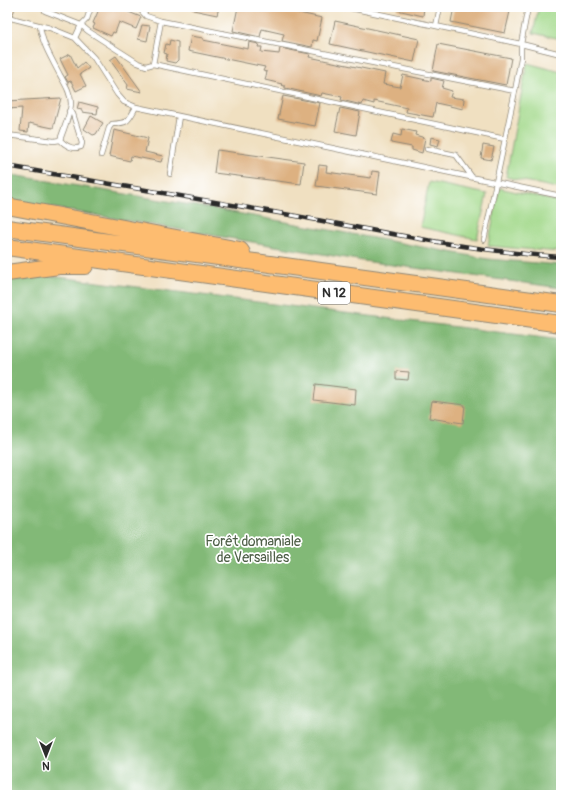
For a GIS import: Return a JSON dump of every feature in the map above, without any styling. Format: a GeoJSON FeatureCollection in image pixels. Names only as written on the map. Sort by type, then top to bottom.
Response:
{"type":"FeatureCollection","features":[{"type":"Feature","properties":{"kind":"highway"},"geometry":{"type":"LineString","coordinates":[[7,206],[240,250],[254,263]]}},
{"type":"Feature","properties":{"kind":"highway","name":"N 12"},"geometry":{"type":"LineString","coordinates":[[7,228],[561,304]]}},
{"type":"Feature","properties":{"kind":"highway","name":"N 12"},"geometry":{"type":"LineString","coordinates":[[7,247],[561,324]]}},
{"type":"Feature","properties":{"kind":"highway"},"geometry":{"type":"LineString","coordinates":[[7,273],[59,266],[89,266],[107,261]]}},
{"type":"Feature","properties":{"kind":"lane"},"geometry":{"type":"LineString","coordinates":[[44,7],[45,11],[81,24],[88,31],[138,63],[146,66],[153,64],[505,139]]}},
{"type":"Feature","properties":{"kind":"lane"},"geometry":{"type":"LineString","coordinates":[[75,38],[81,24],[87,19],[92,7]]}},
{"type":"Feature","properties":{"kind":"lane"},"geometry":{"type":"LineString","coordinates":[[138,7],[146,16],[161,21],[515,91]]}},
{"type":"Feature","properties":{"kind":"lane"},"geometry":{"type":"LineString","coordinates":[[346,7],[360,8],[561,54]]}},
{"type":"Feature","properties":{"kind":"lane"},"geometry":{"type":"LineString","coordinates":[[436,26],[440,7]]}},
{"type":"Feature","properties":{"kind":"lane"},"geometry":{"type":"LineString","coordinates":[[484,240],[515,91],[521,58],[520,44],[528,7]]}},
{"type":"Feature","properties":{"kind":"lane"},"geometry":{"type":"LineString","coordinates":[[7,17],[50,28],[75,38],[94,58],[117,94],[124,102],[136,107],[472,176],[561,196]]}},
{"type":"Feature","properties":{"kind":"lane"},"geometry":{"type":"LineString","coordinates":[[153,64],[161,21]]}},
{"type":"Feature","properties":{"kind":"lane"},"geometry":{"type":"LineString","coordinates":[[40,26],[41,36],[68,90],[71,103],[60,140]]}},
{"type":"Feature","properties":{"kind":"lane"},"geometry":{"type":"LineString","coordinates":[[101,156],[109,128],[112,124],[123,124],[127,121],[136,107]]}},
{"type":"Feature","properties":{"kind":"lane"},"geometry":{"type":"LineString","coordinates":[[7,136],[54,141],[60,140],[74,148],[81,147],[82,144],[73,114],[69,111]]}},
{"type":"Feature","properties":{"kind":"lane"},"geometry":{"type":"LineString","coordinates":[[170,174],[179,116]]}},
{"type":"Feature","properties":{"kind":"lane"},"geometry":{"type":"LineString","coordinates":[[427,149],[456,155],[472,176]]}},
{"type":"Feature","properties":{"kind":"green space"},"geometry":{"type":"Polygon","coordinates":[[[539,7],[561,7],[561,39],[533,33],[539,7]]]}},
{"type":"Feature","properties":{"kind":"green space"},"geometry":{"type":"Polygon","coordinates":[[[527,63],[561,72],[561,189],[506,177],[527,63]]]}},
{"type":"Feature","properties":{"kind":"green space"},"geometry":{"type":"Polygon","coordinates":[[[7,174],[215,209],[488,259],[561,265],[561,288],[363,261],[7,200],[7,174]]]}},
{"type":"Feature","properties":{"kind":"green space"},"geometry":{"type":"Polygon","coordinates":[[[429,182],[487,194],[477,239],[420,227],[429,182]]]}},
{"type":"Feature","properties":{"kind":"green space"},"geometry":{"type":"Polygon","coordinates":[[[499,188],[561,202],[561,252],[488,246],[499,188]]]}},
{"type":"Feature","properties":{"kind":"green space","name":"Forêt domaniale de Versailles"},"geometry":{"type":"Polygon","coordinates":[[[34,274],[561,340],[561,795],[7,795],[7,280],[34,274]]]}},
{"type":"Feature","properties":{"kind":"building"},"geometry":{"type":"Polygon","coordinates":[[[100,7],[116,7],[141,17],[136,29],[119,22],[115,33],[113,32],[111,36],[93,28],[95,24],[93,23],[100,7]]]}},
{"type":"Feature","properties":{"kind":"building"},"geometry":{"type":"Polygon","coordinates":[[[193,7],[219,7],[217,15],[193,10],[193,7]]]}},
{"type":"Feature","properties":{"kind":"building"},"geometry":{"type":"Polygon","coordinates":[[[238,7],[272,7],[322,18],[317,41],[313,40],[312,47],[282,41],[284,34],[262,29],[260,37],[233,31],[238,7]]]}},
{"type":"Feature","properties":{"kind":"building"},"geometry":{"type":"Polygon","coordinates":[[[397,7],[424,7],[423,16],[397,10],[397,7]]]}},
{"type":"Feature","properties":{"kind":"building"},"geometry":{"type":"Polygon","coordinates":[[[454,7],[511,7],[505,33],[451,22],[454,7]]]}},
{"type":"Feature","properties":{"kind":"building"},"geometry":{"type":"Polygon","coordinates":[[[335,21],[419,39],[414,62],[330,44],[335,21]]]}},
{"type":"Feature","properties":{"kind":"building"},"geometry":{"type":"Polygon","coordinates":[[[142,25],[150,26],[147,41],[138,39],[142,25]]]}},
{"type":"Feature","properties":{"kind":"building"},"geometry":{"type":"Polygon","coordinates":[[[191,36],[203,38],[203,40],[248,49],[249,42],[259,44],[258,47],[262,47],[261,52],[279,54],[280,48],[310,54],[309,57],[385,73],[383,84],[400,87],[403,75],[431,81],[431,78],[444,81],[442,88],[452,91],[450,97],[464,99],[463,109],[436,103],[433,117],[406,112],[407,108],[374,101],[374,104],[363,101],[362,105],[341,100],[342,97],[322,93],[321,96],[285,88],[285,86],[281,85],[282,84],[265,80],[267,72],[263,71],[265,67],[188,51],[191,36]]]}},
{"type":"Feature","properties":{"kind":"building"},"geometry":{"type":"Polygon","coordinates":[[[170,40],[178,42],[178,60],[175,63],[166,61],[167,54],[164,53],[166,44],[169,45],[170,40]]]}},
{"type":"Feature","properties":{"kind":"building"},"geometry":{"type":"Polygon","coordinates":[[[438,44],[511,58],[506,85],[433,71],[438,44]]]}},
{"type":"Feature","properties":{"kind":"building"},"geometry":{"type":"Polygon","coordinates":[[[70,54],[77,68],[84,62],[89,68],[80,74],[86,86],[76,91],[71,81],[68,82],[65,77],[68,75],[60,59],[70,54]]]}},
{"type":"Feature","properties":{"kind":"building"},"geometry":{"type":"Polygon","coordinates":[[[116,56],[142,92],[127,89],[128,85],[110,60],[116,56]]]}},
{"type":"Feature","properties":{"kind":"building"},"geometry":{"type":"Polygon","coordinates":[[[283,96],[320,103],[315,126],[278,119],[283,96]]]}},
{"type":"Feature","properties":{"kind":"building"},"geometry":{"type":"Polygon","coordinates":[[[61,98],[53,128],[29,123],[28,132],[20,131],[22,108],[7,109],[7,101],[61,98]]]}},
{"type":"Feature","properties":{"kind":"building"},"geometry":{"type":"Polygon","coordinates":[[[79,102],[98,107],[97,114],[82,112],[82,110],[77,109],[79,102]]]}},
{"type":"Feature","properties":{"kind":"building"},"geometry":{"type":"Polygon","coordinates":[[[340,108],[360,112],[356,135],[335,131],[340,108]]]}},
{"type":"Feature","properties":{"kind":"building"},"geometry":{"type":"Polygon","coordinates":[[[91,116],[103,123],[96,134],[93,135],[84,129],[91,116]]]}},
{"type":"Feature","properties":{"kind":"building"},"geometry":{"type":"Polygon","coordinates":[[[402,129],[416,132],[415,135],[425,138],[422,153],[412,150],[412,147],[391,143],[393,134],[401,136],[402,129]]]}},
{"type":"Feature","properties":{"kind":"building"},"geometry":{"type":"Polygon","coordinates":[[[114,130],[148,138],[145,152],[163,156],[161,162],[131,156],[130,161],[109,156],[114,130]]]}},
{"type":"Feature","properties":{"kind":"building"},"geometry":{"type":"Polygon","coordinates":[[[431,137],[440,139],[438,146],[430,144],[431,137]]]}},
{"type":"Feature","properties":{"kind":"building"},"geometry":{"type":"Polygon","coordinates":[[[483,145],[494,147],[491,160],[481,158],[483,145]]]}},
{"type":"Feature","properties":{"kind":"building"},"geometry":{"type":"Polygon","coordinates":[[[217,150],[304,162],[301,184],[214,173],[217,150]]]}},
{"type":"Feature","properties":{"kind":"building"},"geometry":{"type":"Polygon","coordinates":[[[319,165],[327,166],[326,172],[371,178],[372,171],[380,172],[377,194],[316,186],[319,165]]]}},
{"type":"Feature","properties":{"kind":"building"},"geometry":{"type":"Polygon","coordinates":[[[396,371],[409,372],[408,380],[396,379],[396,371]]]}},
{"type":"Feature","properties":{"kind":"building"},"geometry":{"type":"Polygon","coordinates":[[[316,384],[356,389],[355,405],[314,400],[316,384]]]}},
{"type":"Feature","properties":{"kind":"building"},"geometry":{"type":"Polygon","coordinates":[[[432,401],[465,405],[463,423],[429,418],[432,401]]]}},
{"type":"Feature","properties":{"kind":"railway"},"geometry":{"type":"LineString","coordinates":[[7,166],[461,246],[561,257]]}}]}
